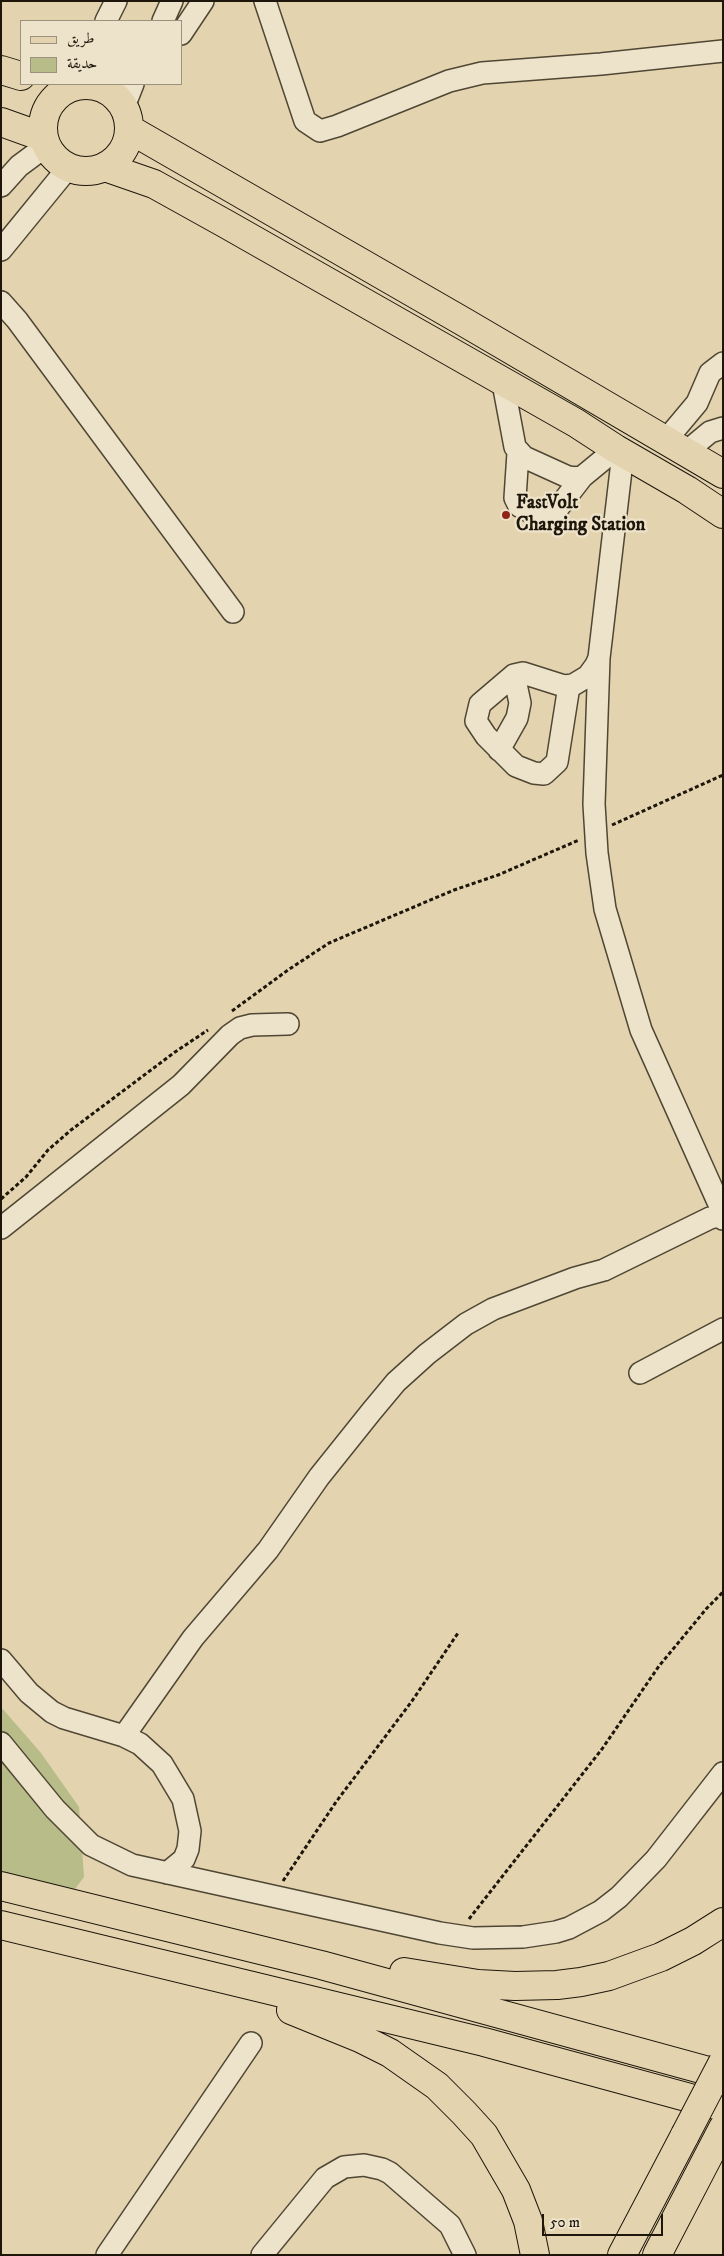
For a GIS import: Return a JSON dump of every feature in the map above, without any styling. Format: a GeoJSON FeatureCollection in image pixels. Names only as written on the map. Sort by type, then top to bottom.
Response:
{"type":"FeatureCollection","features":[{"type":"Feature","properties":{"kind":"main road"},"geometry":{"type":"LineString","coordinates":[[1,70],[20,76]]}},
{"type":"Feature","properties":{"kind":"main road"},"geometry":{"type":"LineString","coordinates":[[80,85],[65,86],[46,110],[42,123],[45,142],[55,159],[68,168],[80,171],[93,171],[104,167],[117,158],[126,145],[129,107]]}},
{"type":"Feature","properties":{"kind":"main road"},"geometry":{"type":"LineString","coordinates":[[96,85],[116,95],[129,107],[723,474]]}},
{"type":"Feature","properties":{"kind":"main road"},"geometry":{"type":"LineString","coordinates":[[1,122],[45,142]]}},
{"type":"Feature","properties":{"kind":"main road"},"geometry":{"type":"LineString","coordinates":[[104,167],[154,184],[576,423],[723,514]]}},
{"type":"Feature","properties":{"kind":"main road"},"geometry":{"type":"LineString","coordinates":[[1,1886],[321,1965],[723,2075]]}},
{"type":"Feature","properties":{"kind":"main road"},"geometry":{"type":"LineString","coordinates":[[321,1965],[399,1971],[478,1984],[515,1986],[557,1985],[609,1976],[631,1968],[692,1941],[723,1922]]}},
{"type":"Feature","properties":{"kind":"main road"},"geometry":{"type":"LineString","coordinates":[[1,1925],[484,2042],[723,2107]]}},
{"type":"Feature","properties":{"kind":"main road"},"geometry":{"type":"LineString","coordinates":[[202,1974],[360,2038],[390,2053],[437,2086],[477,2128],[500,2161],[516,2190],[528,2221],[535,2255]]}},
{"type":"Feature","properties":{"kind":"main road"},"geometry":{"type":"LineString","coordinates":[[622,2255],[723,2062]]}},
{"type":"Feature","properties":{"kind":"main road"},"geometry":{"type":"LineString","coordinates":[[657,2255],[718,2137]]}},
{"type":"Feature","properties":{"kind":"street"},"geometry":{"type":"LineString","coordinates":[[106,20],[116,1]]}},
{"type":"Feature","properties":{"kind":"street"},"geometry":{"type":"LineString","coordinates":[[163,20],[172,1]]}},
{"type":"Feature","properties":{"kind":"street"},"geometry":{"type":"LineString","coordinates":[[182,32],[203,1]]}},
{"type":"Feature","properties":{"kind":"street"},"geometry":{"type":"LineString","coordinates":[[265,1],[305,121],[320,131],[449,81],[482,73],[600,64],[723,51]]}},
{"type":"Feature","properties":{"kind":"street"},"geometry":{"type":"LineString","coordinates":[[1,186],[45,142]]}},
{"type":"Feature","properties":{"kind":"street"},"geometry":{"type":"LineString","coordinates":[[1,250],[68,168]]}},
{"type":"Feature","properties":{"kind":"street"},"geometry":{"type":"LineString","coordinates":[[1,302],[17,320],[233,612]]}},
{"type":"Feature","properties":{"kind":"street"},"geometry":{"type":"LineString","coordinates":[[676,446],[710,373],[723,363]]}},
{"type":"Feature","properties":{"kind":"street"},"geometry":{"type":"LineString","coordinates":[[503,383],[514,447],[518,453],[568,477],[582,477]]}},
{"type":"Feature","properties":{"kind":"street"},"geometry":{"type":"LineString","coordinates":[[676,446],[723,428]]}},
{"type":"Feature","properties":{"kind":"street"},"geometry":{"type":"LineString","coordinates":[[518,453],[515,498],[519,506],[538,516],[548,517],[582,477],[619,451]]}},
{"type":"Feature","properties":{"kind":"street"},"geometry":{"type":"LineString","coordinates":[[619,451],[599,658],[594,804],[595,832],[605,909],[641,1030],[723,1213]]}},
{"type":"Feature","properties":{"kind":"street"},"geometry":{"type":"LineString","coordinates":[[569,686],[557,762],[544,774],[534,773],[516,766],[486,736],[476,721],[480,704],[514,675],[532,674],[554,683],[569,686],[579,683],[588,676],[599,658]]}},
{"type":"Feature","properties":{"kind":"street"},"geometry":{"type":"LineString","coordinates":[[499,750],[517,718],[520,703],[514,675]]}},
{"type":"Feature","properties":{"kind":"street"},"geometry":{"type":"LineString","coordinates":[[1,1228],[181,1085],[230,1035],[240,1028],[252,1025],[288,1024]]}},
{"type":"Feature","properties":{"kind":"street"},"geometry":{"type":"LineString","coordinates":[[124,1736],[193,1638],[268,1550],[319,1477],[370,1412],[396,1382],[427,1354],[466,1324],[493,1309],[604,1270],[710,1218],[720,1216],[723,1219]]}},
{"type":"Feature","properties":{"kind":"street"},"geometry":{"type":"LineString","coordinates":[[640,1373],[723,1329]]}},
{"type":"Feature","properties":{"kind":"street"},"geometry":{"type":"LineString","coordinates":[[1,1660],[29,1693],[52,1712],[64,1718],[124,1736],[140,1744],[162,1764],[183,1799],[190,1831],[188,1850],[184,1859],[167,1873]]}},
{"type":"Feature","properties":{"kind":"street"},"geometry":{"type":"LineString","coordinates":[[1,1743],[55,1809],[90,1845],[132,1865],[457,1936],[502,1938],[549,1933],[569,1928],[601,1911],[619,1897],[656,1859],[723,1773]]}},
{"type":"Feature","properties":{"kind":"street"},"geometry":{"type":"LineString","coordinates":[[107,2255],[251,2043]]}},
{"type":"Feature","properties":{"kind":"street"},"geometry":{"type":"LineString","coordinates":[[262,2255],[325,2178],[344,2167],[364,2165],[390,2173],[450,2225],[465,2255]]}},
{"type":"Feature","properties":{"kind":"path"},"geometry":{"type":"LineString","coordinates":[[229,1013],[329,942],[454,890],[498,875],[723,775]]}},
{"type":"Feature","properties":{"kind":"path"},"geometry":{"type":"LineString","coordinates":[[1,1200],[26,1177],[48,1150],[71,1130],[175,1052],[214,1026]]}},
{"type":"Feature","properties":{"kind":"path"},"geometry":{"type":"LineString","coordinates":[[457,1936],[484,1898],[602,1749],[659,1666],[707,1608],[723,1592]]}},
{"type":"Feature","properties":{"kind":"path"},"geometry":{"type":"LineString","coordinates":[[273,1896],[331,1810],[412,1701],[458,1633]]}},
{"type":"Feature","properties":{"kind":"green space"},"geometry":{"type":"Polygon","coordinates":[[[1,1707],[41,1753],[79,1807],[84,1877],[72,1893],[1,1873],[1,1707]]]}},
{"type":"Feature","properties":{"kind":"place","name":"FastVolt Charging Station"},"geometry":{"type":"Point","coordinates":[506,515]}}]}
